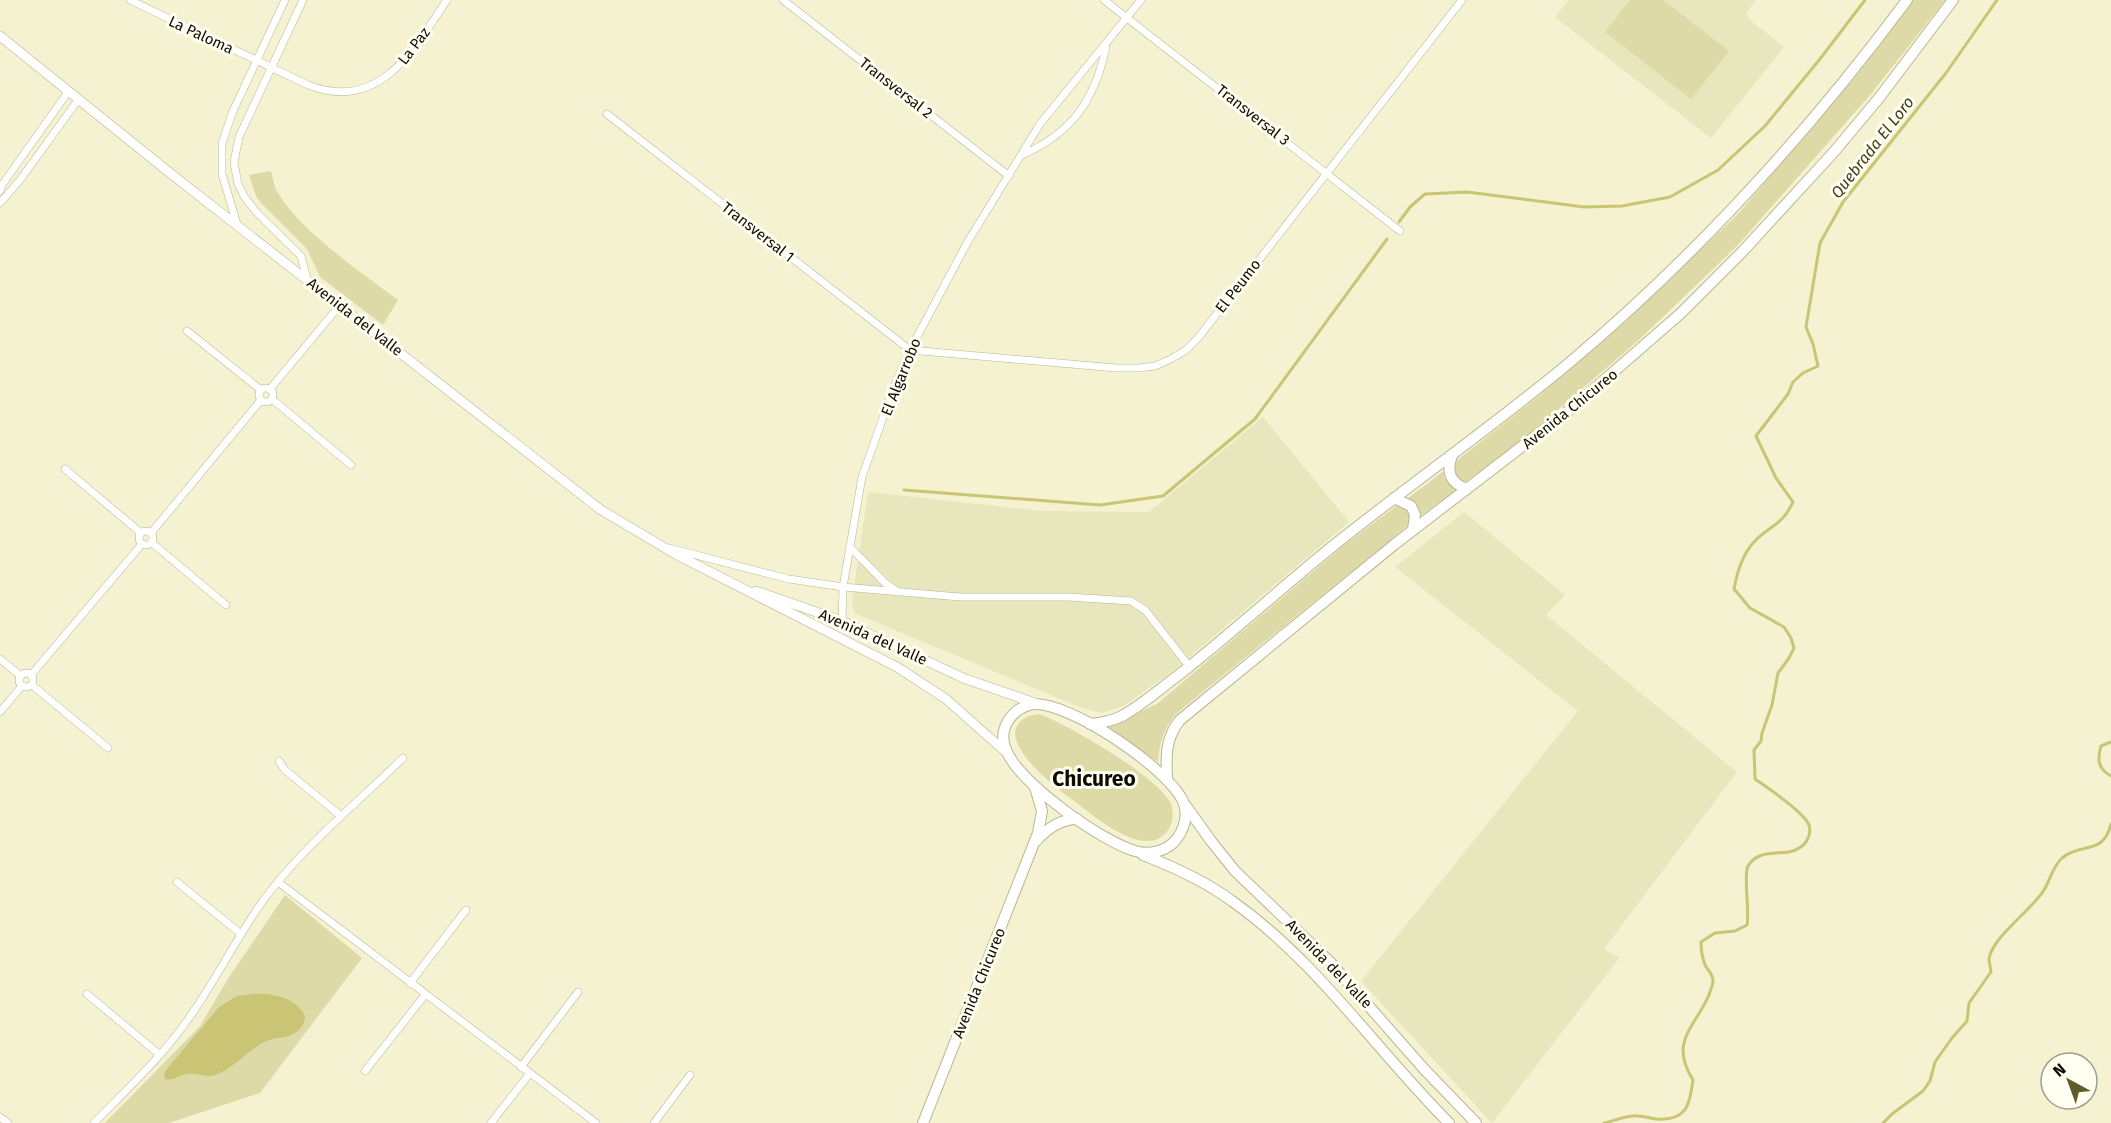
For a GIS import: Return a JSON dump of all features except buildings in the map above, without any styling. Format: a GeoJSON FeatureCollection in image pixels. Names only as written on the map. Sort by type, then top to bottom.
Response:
{"type":"FeatureCollection","features":[{"type":"Feature","properties":{"kind":"main road"},"geometry":{"type":"LineString","coordinates":[[1090,724],[1114,720],[1126,714],[1189,666],[1332,546],[1563,368],[1678,264],[1729,212],[1848,77],[1907,0]]}},
{"type":"Feature","properties":{"kind":"main road","name":"Avenida Chicureo"},"geometry":{"type":"LineString","coordinates":[[1167,780],[1167,745],[1172,731],[1180,720],[1413,530],[1579,402],[1650,341],[1709,286],[1777,215],[1856,126],[1953,0]]}},
{"type":"Feature","properties":{"kind":"main road"},"geometry":{"type":"LineString","coordinates":[[1452,455],[1449,467],[1450,477],[1456,485],[1467,489]]}},
{"type":"Feature","properties":{"kind":"main road"},"geometry":{"type":"LineString","coordinates":[[1394,498],[1411,506],[1415,515],[1413,530]]}},
{"type":"Feature","properties":{"kind":"main road"},"geometry":{"type":"LineString","coordinates":[[1032,782],[1008,754],[1003,737],[1008,720],[1021,708],[1038,704]]}},
{"type":"Feature","properties":{"kind":"main road","name":"Avenida del Valle"},"geometry":{"type":"LineString","coordinates":[[1038,704],[1065,711],[1090,724],[1134,753],[1167,780],[1210,841],[1235,871],[1330,962],[1424,1069],[1476,1123]]}},
{"type":"Feature","properties":{"kind":"main road","name":"Avenida Chicureo"},"geometry":{"type":"LineString","coordinates":[[923,1123],[1035,843],[1042,811],[1032,782]]}},
{"type":"Feature","properties":{"kind":"main road","name":"Avenida del Valle"},"geometry":{"type":"LineString","coordinates":[[1032,782],[1077,819],[1113,842],[1204,883],[1261,923],[1319,980],[1412,1085],[1449,1123]]}},
{"type":"Feature","properties":{"kind":"main road"},"geometry":{"type":"LineString","coordinates":[[1134,851],[1154,852],[1166,848],[1176,840],[1185,821],[1184,803]]}},
{"type":"Feature","properties":{"kind":"main road","name":"Avenida Chicureo"},"geometry":{"type":"LineString","coordinates":[[1035,843],[1057,824],[1077,819]]}},
{"type":"Feature","properties":{"kind":"street","name":"La Paloma"},"geometry":{"type":"LineString","coordinates":[[130,0],[272,68]]}},
{"type":"Feature","properties":{"kind":"street"},"geometry":{"type":"LineString","coordinates":[[237,224],[224,182],[221,161],[222,143],[233,111],[285,0]]}},
{"type":"Feature","properties":{"kind":"street"},"geometry":{"type":"LineString","coordinates":[[303,0],[239,137],[234,155],[235,171],[241,190],[257,213],[301,256],[307,279]]}},
{"type":"Feature","properties":{"kind":"street","name":"La Paz"},"geometry":{"type":"LineString","coordinates":[[272,68],[308,85],[325,90],[350,91],[370,86],[388,76],[402,63],[447,0]]}},
{"type":"Feature","properties":{"kind":"street","name":"Transversal 2"},"geometry":{"type":"LineString","coordinates":[[783,0],[1009,176]]}},
{"type":"Feature","properties":{"kind":"street","name":"Transversal 3"},"geometry":{"type":"LineString","coordinates":[[1104,0],[1400,231]]}},
{"type":"Feature","properties":{"kind":"street"},"geometry":{"type":"LineString","coordinates":[[1022,155],[1058,135],[1078,115],[1091,95],[1101,71],[1106,44],[1141,0]]}},
{"type":"Feature","properties":{"kind":"street","name":"El Peumo"},"geometry":{"type":"LineString","coordinates":[[910,350],[1116,368],[1139,368],[1163,363],[1179,355],[1198,338],[1462,0]]}},
{"type":"Feature","properties":{"kind":"street","name":"Avenida del Valle"},"geometry":{"type":"LineString","coordinates":[[0,39],[574,490],[658,545],[878,656],[911,676],[960,710],[1008,754]]}},
{"type":"Feature","properties":{"kind":"street","name":"El Algarrobo"},"geometry":{"type":"LineString","coordinates":[[842,621],[843,587],[862,477],[895,384],[910,350],[967,243],[1040,124],[1106,44]]}},
{"type":"Feature","properties":{"kind":"street"},"geometry":{"type":"LineString","coordinates":[[0,203],[2,185],[68,92]]}},
{"type":"Feature","properties":{"kind":"street"},"geometry":{"type":"LineString","coordinates":[[2,193],[20,180],[78,100]]}},
{"type":"Feature","properties":{"kind":"street","name":"Transversal 1"},"geometry":{"type":"LineString","coordinates":[[607,114],[910,350]]}},
{"type":"Feature","properties":{"kind":"street"},"geometry":{"type":"LineString","coordinates":[[270,389],[340,305]]}},
{"type":"Feature","properties":{"kind":"street"},"geometry":{"type":"LineString","coordinates":[[187,331],[261,390]]}},
{"type":"Feature","properties":{"kind":"street"},"geometry":{"type":"LineString","coordinates":[[261,390],[270,389]]}},
{"type":"Feature","properties":{"kind":"street"},"geometry":{"type":"LineString","coordinates":[[270,389],[273,393],[272,399]]}},
{"type":"Feature","properties":{"kind":"street"},"geometry":{"type":"LineString","coordinates":[[261,390],[259,396],[261,400]]}},
{"type":"Feature","properties":{"kind":"street"},"geometry":{"type":"LineString","coordinates":[[261,400],[268,402],[272,399]]}},
{"type":"Feature","properties":{"kind":"street"},"geometry":{"type":"LineString","coordinates":[[272,399],[351,465]]}},
{"type":"Feature","properties":{"kind":"street"},"geometry":{"type":"LineString","coordinates":[[151,533],[261,400]]}},
{"type":"Feature","properties":{"kind":"street"},"geometry":{"type":"LineString","coordinates":[[65,469],[141,533]]}},
{"type":"Feature","properties":{"kind":"street"},"geometry":{"type":"LineString","coordinates":[[141,533],[147,531],[151,533]]}},
{"type":"Feature","properties":{"kind":"street"},"geometry":{"type":"LineString","coordinates":[[141,533],[139,540],[146,545],[153,538],[151,533]]}},
{"type":"Feature","properties":{"kind":"street"},"geometry":{"type":"LineString","coordinates":[[151,542],[226,604]]}},
{"type":"Feature","properties":{"kind":"street"},"geometry":{"type":"LineString","coordinates":[[31,675],[142,543]]}},
{"type":"Feature","properties":{"kind":"street"},"geometry":{"type":"LineString","coordinates":[[658,545],[789,579],[843,587],[960,597],[1069,597],[1131,601],[1145,610],[1189,666]]}},
{"type":"Feature","properties":{"kind":"street"},"geometry":{"type":"LineString","coordinates":[[850,547],[885,583],[898,592]]}},
{"type":"Feature","properties":{"kind":"street","name":"Avenida del Valle"},"geometry":{"type":"LineString","coordinates":[[707,571],[755,591],[842,621],[963,678],[1038,704]]}},
{"type":"Feature","properties":{"kind":"street"},"geometry":{"type":"LineString","coordinates":[[0,659],[21,676]]}},
{"type":"Feature","properties":{"kind":"street"},"geometry":{"type":"LineString","coordinates":[[21,676],[31,675]]}},
{"type":"Feature","properties":{"kind":"street"},"geometry":{"type":"LineString","coordinates":[[31,675],[32,685]]}},
{"type":"Feature","properties":{"kind":"street"},"geometry":{"type":"LineString","coordinates":[[21,676],[19,680],[22,686]]}},
{"type":"Feature","properties":{"kind":"street"},"geometry":{"type":"LineString","coordinates":[[22,686],[32,685]]}},
{"type":"Feature","properties":{"kind":"street"},"geometry":{"type":"LineString","coordinates":[[32,685],[108,748]]}},
{"type":"Feature","properties":{"kind":"street"},"geometry":{"type":"LineString","coordinates":[[0,712],[22,686]]}},
{"type":"Feature","properties":{"kind":"street"},"geometry":{"type":"LineString","coordinates":[[94,1123],[160,1055],[203,998],[241,934],[278,882],[312,843],[403,758]]}},
{"type":"Feature","properties":{"kind":"street"},"geometry":{"type":"LineString","coordinates":[[279,761],[285,770],[341,816]]}},
{"type":"Feature","properties":{"kind":"street"},"geometry":{"type":"LineString","coordinates":[[177,882],[241,934]]}},
{"type":"Feature","properties":{"kind":"street"},"geometry":{"type":"LineString","coordinates":[[278,882],[596,1123]]}},
{"type":"Feature","properties":{"kind":"street"},"geometry":{"type":"LineString","coordinates":[[410,983],[466,910]]}},
{"type":"Feature","properties":{"kind":"street"},"geometry":{"type":"LineString","coordinates":[[521,1067],[578,992]]}},
{"type":"Feature","properties":{"kind":"street"},"geometry":{"type":"LineString","coordinates":[[87,994],[160,1055]]}},
{"type":"Feature","properties":{"kind":"street"},"geometry":{"type":"LineString","coordinates":[[365,1071],[426,995]]}},
{"type":"Feature","properties":{"kind":"street"},"geometry":{"type":"LineString","coordinates":[[491,1123],[530,1073]]}},
{"type":"Feature","properties":{"kind":"street"},"geometry":{"type":"LineString","coordinates":[[654,1123],[690,1075]]}},
{"type":"Feature","properties":{"kind":"street"},"geometry":{"type":"LineString","coordinates":[[0,1117],[8,1123]]}},
{"type":"Feature","properties":{"kind":"shaded area"},"geometry":{"type":"Polygon","coordinates":[[[1569,0],[1756,0],[1746,13],[1751,21],[1784,47],[1711,138],[1555,17],[1569,0]]]}},
{"type":"Feature","properties":{"kind":"shaded area"},"geometry":{"type":"Polygon","coordinates":[[[1630,0],[1663,0],[1729,51],[1691,99],[1605,32],[1630,0]]]}},
{"type":"Feature","properties":{"kind":"shaded area"},"geometry":{"type":"Polygon","coordinates":[[[1913,0],[1945,0],[1871,94],[1737,246],[1641,338],[1531,433],[1467,481],[1458,481],[1453,473],[1455,462],[1535,399],[1622,325],[1739,213],[1860,70],[1913,0]]]}},
{"type":"Feature","properties":{"kind":"shaded area"},"geometry":{"type":"Polygon","coordinates":[[[271,171],[278,193],[301,222],[333,251],[398,300],[383,325],[320,277],[307,249],[261,203],[256,196],[249,175],[271,171]]]}},
{"type":"Feature","properties":{"kind":"shaded area"},"geometry":{"type":"Polygon","coordinates":[[[1263,417],[1349,522],[1174,670],[1124,706],[1101,713],[1082,708],[854,613],[852,601],[868,492],[1041,511],[1149,512],[1263,417]]]}},
{"type":"Feature","properties":{"kind":"shaded area"},"geometry":{"type":"Polygon","coordinates":[[[1444,471],[1444,478],[1457,489],[1419,517],[1416,506],[1408,498],[1444,471]]]}},
{"type":"Feature","properties":{"kind":"shaded area"},"geometry":{"type":"Polygon","coordinates":[[[1399,504],[1406,508],[1410,516],[1410,524],[1178,712],[1164,735],[1158,762],[1107,727],[1157,704],[1343,546],[1399,504]]]}},
{"type":"Feature","properties":{"kind":"shaded area"},"geometry":{"type":"Polygon","coordinates":[[[1464,512],[1565,595],[1546,615],[1737,772],[1604,949],[1619,958],[1492,1123],[1361,981],[1578,711],[1395,567],[1464,512]]]}},
{"type":"Feature","properties":{"kind":"shaded area"},"geometry":{"type":"Polygon","coordinates":[[[1040,714],[1091,740],[1149,780],[1171,804],[1172,817],[1168,830],[1158,839],[1146,841],[1118,832],[1043,776],[1024,755],[1015,735],[1021,720],[1040,714]]]}},
{"type":"Feature","properties":{"kind":"shaded area"},"geometry":{"type":"Polygon","coordinates":[[[285,895],[362,958],[260,1093],[169,1123],[105,1123],[200,1026],[229,977],[285,895]]]}},
{"type":"Feature","properties":{"kind":"shaded area"},"geometry":{"type":"Polygon","coordinates":[[[252,994],[282,997],[296,1004],[305,1016],[302,1026],[290,1036],[266,1041],[229,1068],[215,1075],[188,1074],[165,1079],[166,1070],[219,1007],[237,996],[252,994]]]}},
{"type":"Feature","properties":{"kind":"waterway"},"geometry":{"type":"LineString","coordinates":[[1399,222],[1410,207],[1425,194],[1467,192],[1584,207],[1622,206],[1670,197],[1718,170],[1765,126],[1865,0]]}},
{"type":"Feature","properties":{"kind":"waterway","name":"Quebrada El Loro"},"geometry":{"type":"LineString","coordinates":[[1604,1123],[1635,1116],[1666,1119],[1685,1110],[1693,1080],[1686,1067],[1683,1055],[1684,1045],[1686,1036],[1703,1007],[1713,983],[1703,959],[1701,942],[1715,933],[1735,931],[1747,925],[1746,877],[1748,866],[1752,861],[1766,854],[1797,849],[1806,842],[1809,836],[1810,827],[1799,812],[1755,779],[1754,750],[1761,741],[1772,705],[1778,673],[1794,648],[1784,627],[1750,608],[1734,589],[1746,552],[1760,536],[1785,516],[1793,502],[1776,478],[1756,436],[1788,394],[1793,382],[1803,373],[1818,366],[1806,327],[1820,243],[1843,202],[1946,73],[1997,0]]}},
{"type":"Feature","properties":{"kind":"waterway"},"geometry":{"type":"LineString","coordinates":[[904,490],[1100,505],[1163,496],[1255,419],[1387,239]]}},
{"type":"Feature","properties":{"kind":"waterway"},"geometry":{"type":"LineString","coordinates":[[2111,742],[2101,746],[2099,756],[2101,767],[2111,776]]}},
{"type":"Feature","properties":{"kind":"waterway"},"geometry":{"type":"LineString","coordinates":[[1883,1123],[1923,1091],[1930,1081],[1935,1062],[1967,1021],[1969,1003],[1991,972],[1989,959],[1997,942],[2038,898],[2062,858],[2069,853],[2103,841],[2111,824]]}},
{"type":"Feature","properties":{"kind":"district","name":"Chicureo"},"geometry":{"type":"Point","coordinates":[1094,779]}}]}
